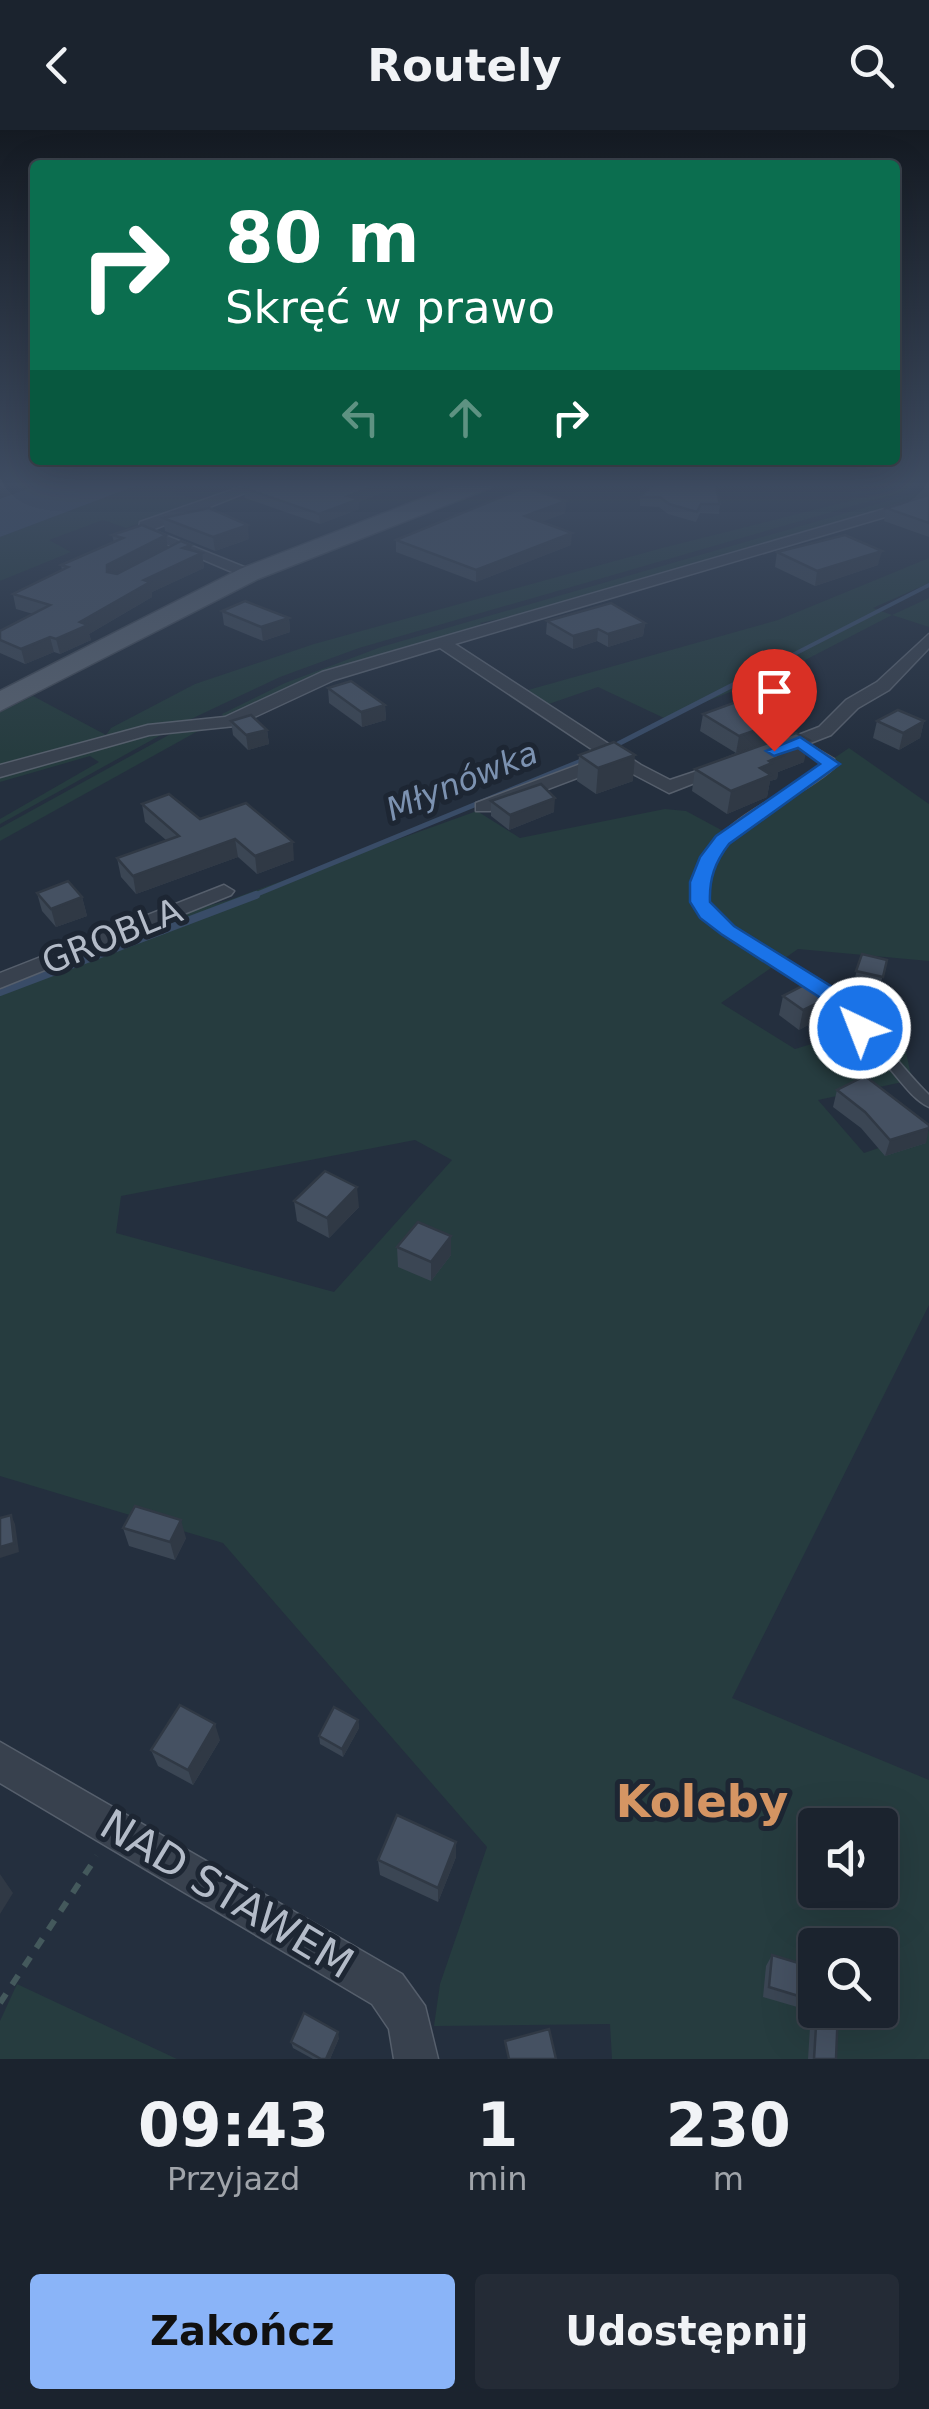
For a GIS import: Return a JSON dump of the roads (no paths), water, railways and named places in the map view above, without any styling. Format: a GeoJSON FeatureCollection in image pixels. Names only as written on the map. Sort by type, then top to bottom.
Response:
{"type":"FeatureCollection","features":[{"type":"Feature","properties":{"kind":"main road"},"geometry":{"type":"LineString","coordinates":[[0,702],[249,574]]}},
{"type":"Feature","properties":{"kind":"street"},"geometry":{"type":"LineString","coordinates":[[0,771],[148,730],[229,722],[328,676],[676,573]]}},
{"type":"Feature","properties":{"kind":"street"},"geometry":{"type":"LineString","coordinates":[[440,641],[670,788],[825,731],[852,704],[883,686],[929,639]]}},
{"type":"Feature","properties":{"kind":"street"},"geometry":{"type":"LineString","coordinates":[[483,808],[616,756]]}},
{"type":"Feature","properties":{"kind":"street","name":"GROBLA"},"geometry":{"type":"LineString","coordinates":[[0,981],[224,891]]}},
{"type":"Feature","properties":{"kind":"street","name":"NAD STAWEM"},"geometry":{"type":"LineString","coordinates":[[0,1761],[386,1989],[410,2021],[416,2059]]}},
{"type":"Feature","properties":{"kind":"lane"},"geometry":{"type":"LineString","coordinates":[[800,742],[831,761],[829,768],[722,840],[709,857],[700,882],[700,902],[707,914],[728,930],[827,993],[929,1104]]}},
{"type":"Feature","properties":{"kind":"waterway","name":"Młynówka"},"geometry":{"type":"LineString","coordinates":[[771,666],[929,585]]}},
{"type":"Feature","properties":{"kind":"waterway","name":"Młynówka"},"geometry":{"type":"LineString","coordinates":[[612,747],[776,663]]}},
{"type":"Feature","properties":{"kind":"waterway","name":"Młynówka"},"geometry":{"type":"LineString","coordinates":[[250,897],[586,759]]}},
{"type":"Feature","properties":{"kind":"waterway","name":"Młynówka"},"geometry":{"type":"LineString","coordinates":[[0,992],[256,895]]}},
{"type":"Feature","properties":{"kind":"district","name":"Koleby"},"geometry":{"type":"Point","coordinates":[702,1801]}}]}
